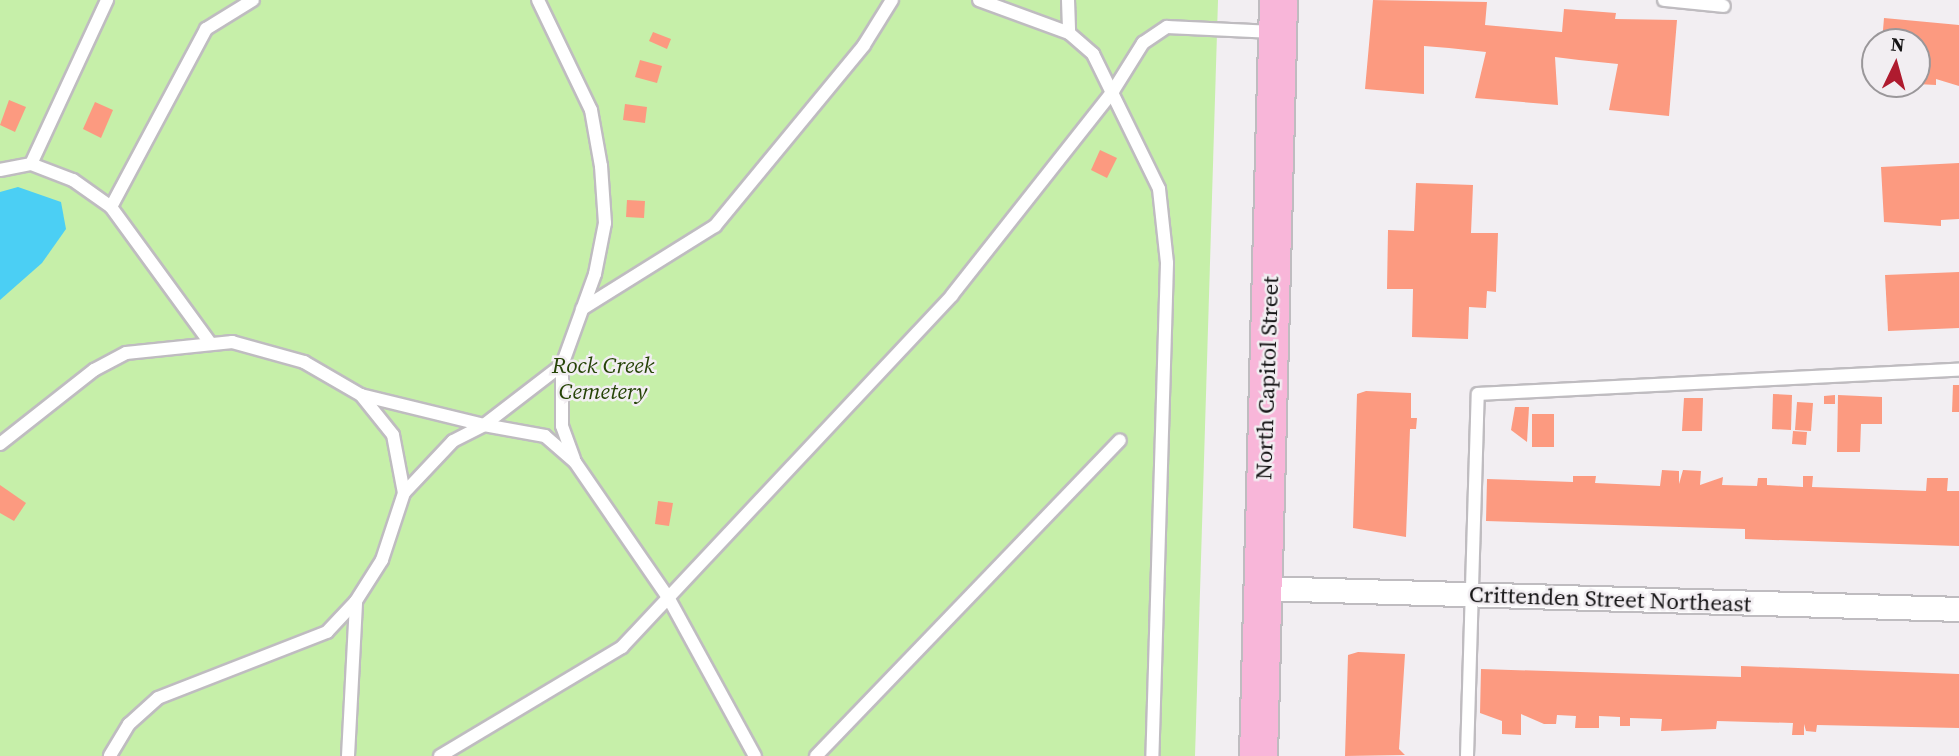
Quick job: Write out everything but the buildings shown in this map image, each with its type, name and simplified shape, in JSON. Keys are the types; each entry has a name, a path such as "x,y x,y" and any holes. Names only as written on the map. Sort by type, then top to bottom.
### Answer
{"main road":[{"name":"North Capitol Street","path":"1258,756 1278,16"}],"street":[{"name":"Crittenden Street Northeast","path":"1261,588 1959,609"}],"lane":[{"path":"31,164 107,0"},
{"path":"111,207 206,29 253,0"},
{"path":"538,0 591,110 601,166 605,223 582,309 562,365 562,426 575,463"},
{"path":"582,309 715,226 864,45 892,0"},
{"path":"979,0 1007,4 1069,33 1093,54 1159,188 1166,225 1152,756"},
{"path":"1068,0 1069,33"},
{"path":"1664,0 1724,6"},
{"path":"440,756 622,647 669,598 719,537 952,295 1113,91 1143,43 1167,27 1278,16"},
{"path":"0,170 31,164 73,180 111,207 211,343"},
{"path":"0,444 94,370 126,353 232,342 304,362 361,395 484,425 545,436 575,463 669,598 755,756"},
{"path":"110,756 129,724 158,698 327,632 356,601 382,560 404,493 453,441 484,425 562,365"},
{"path":"1467,756 1478,394 1959,370"},
{"path":"361,395 393,435 404,493"},
{"path":"816,756 1120,440"},
{"path":"348,756 356,601"}],"green space":[{"name":"Rock Creek Cemetery","path":"0,0 1218,0 1195,756 0,756"}],"water":[{"path":"18,187 61,202 66,229 42,263 0,300 0,192"}]}
